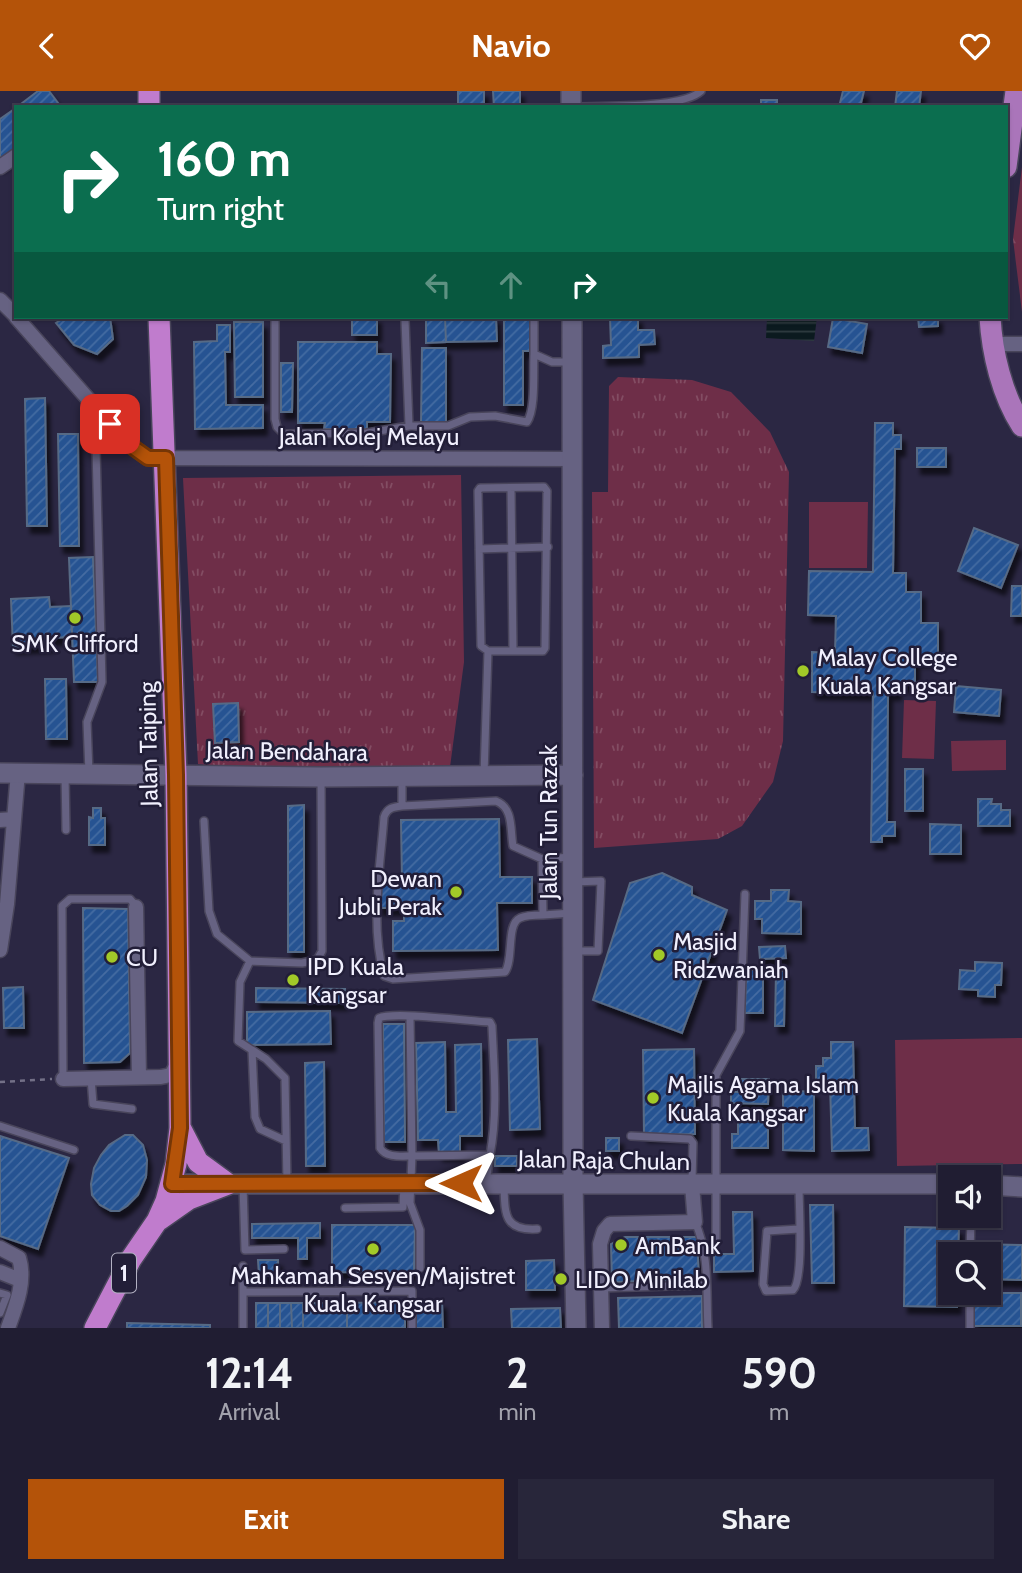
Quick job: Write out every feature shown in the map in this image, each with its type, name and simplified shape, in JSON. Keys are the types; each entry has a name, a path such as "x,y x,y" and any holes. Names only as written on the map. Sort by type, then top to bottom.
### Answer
{"highway":[{"name":"Jalan Taiping","path":"159,319 176,775 180,1128"},
{"path":"180,1128 198,1162 236,1184"},
{"name":"1","path":"95,1328 131,1259 157,1221 172,1184 180,1128"},
{"path":"157,1221 188,1199 236,1184"}],"main road":[{"path":"1008,150 1016,91"},
{"path":"990,319 992,344 1003,383 1022,426"}],"street":[{"name":"Jalan Kolej Melayu","path":"0,300 14,312"},
{"name":"Jalan Kolej Melayu","path":"22,319 110,424 148,458 572,459"},
{"name":"Jalan Tun Razak","path":"572,319 573,1183 576,1328"},
{"path":"992,344 1022,344"},
{"path":"0,950 6,918 9,773"},
{"name":"Jalan Bendahara","path":"9,773 321,777 573,775"},
{"path":"136,907 139,1077"},
{"path":"63,1079 161,1077 170,1075 178,1063"},
{"path":"161,1077 171,1083 178,1095"},
{"name":"Jalan Raja Chulan","path":"172,1184 938,1184"},
{"path":"602,1328 600,1244 604,1231 610,1224 695,1222 692,1185"},
{"path":"1001,1186 1022,1188"},
{"path":"0,1248 19,1258 22,1273 16,1306 8,1328"},
{"path":"0,1272 20,1280"}],"lane":[{"path":"661,105 698,94"},
{"path":"275,319 275,419 277,427 284,434 367,433 410,426 448,426 470,417 495,416 527,422 530,419 532,402 534,319"},
{"path":"405,320 410,426"},
{"path":"534,353 552,362 572,362"},
{"path":"89,773 87,722 102,682 96,448 100,436 110,424"},
{"path":"511,488 513,651"},
{"path":"546,488 548,547 543,651 488,650 481,646 478,489 546,488"},
{"path":"479,549 548,547"},
{"path":"484,776 488,650"},
{"path":"65,773 66,830"},
{"path":"204,821 209,911 217,935 250,961 302,963 317,960 322,951 321,777"},
{"path":"402,777 402,806"},
{"path":"573,857 542,859 513,846 510,817 501,803 496,801 390,808 384,817 376,918 384,976 393,979 505,972 509,965 516,920 522,916 573,913"},
{"path":"542,859 543,915"},
{"path":"573,882 601,881 598,951 573,951"},
{"path":"716,1241 716,1075 740,1031 745,894"},
{"path":"63,1079 62,906 70,899 130,899 136,907"},
{"path":"250,961 240,982 238,1041 266,1059 285,1078 286,1184"},
{"path":"490,1155 412,1156 387,1154 380,1148 378,1023 382,1016 489,1022 492,1026 495,1103 494,1136 490,1155 495,1183 505,1215 511,1224 522,1230 537,1229"},
{"path":"345,1208 403,1207 412,1156 410,1017"},
{"path":"252,1050 255,1117 260,1129 286,1141"},
{"path":"92,1079 93,1104 132,1109"},
{"path":"0,1126 74,1150"},
{"path":"631,1136 690,1139 693,1143 692,1185"},
{"path":"408,1183 410,1203 420,1230 420,1268"},
{"path":"236,1184 245,1250 284,1249"},
{"path":"799,1185 800,1270 799,1285 793,1290 766,1291 763,1283 767,1231 799,1229"},
{"path":"695,1222 704,1251 708,1328"},
{"path":"243,1266 243,1328"},
{"path":"601,1288 705,1285"},
{"path":"243,1292 412,1291 412,1328"},
{"path":"0,1293 7,1295 0,1313"},
{"path":"970,1305 970,1328"}],"path":[{"path":"0,1082 63,1079"}],"green space":[{"path":"1022,167 1022,312 1013,239"},
{"path":"618,377 692,380 731,392 770,432 789,472 783,741 773,782 742,826 718,839 594,848 592,492 608,492 609,386"},
{"path":"461,475 464,662 450,767 255,770 198,764 183,478"},
{"path":"809,502 868,502 867,568 809,568"},
{"path":"904,700 936,701 934,759 902,758"},
{"path":"1006,740 1006,770 952,771 951,741"},
{"path":"1022,1038 1022,1164 897,1166 895,1040"}],"shaded area":[{"path":"767,319 817,319 814,341 766,338"}],"building":[{"path":"38,91 49,91 60,105 20,105"},
{"path":"458,91 484,91 484,105 458,105"},
{"path":"493,91 520,91 520,105 494,105"},
{"path":"843,91 864,91 860,105 840,105"},
{"path":"897,91 921,91 919,105 895,105"},
{"path":"761,100 777,100 777,105 761,105"},
{"path":"14,109 14,154 0,165 0,119"},
{"path":"62,319 110,319 113,339 97,354 74,345 56,323"},
{"path":"352,319 377,319 377,335 352,335"},
{"path":"426,319 445,319 446,342 426,343"},
{"path":"445,319 496,319 497,341 446,342"},
{"path":"504,319 530,319 530,351 523,351 523,405 504,405"},
{"path":"610,319 638,319 638,330 654,330 655,344 639,345 639,357 603,358 603,346 611,345"},
{"path":"833,319 867,324 862,353 828,347"},
{"path":"918,319 938,319 938,326 919,327"},
{"path":"234,322 263,322 263,397 235,397"},
{"path":"217,325 230,325 230,352 225,352 226,405 263,405 263,428 195,429 194,342 217,341"},
{"path":"298,342 377,342 377,354 391,354 390,422 367,422 367,429 324,429 325,423 298,423"},
{"path":"422,348 446,348 446,424 421,424"},
{"path":"281,363 293,363 292,412 281,412"},
{"path":"45,398 47,526 27,526 25,399"},
{"path":"875,423 893,423 893,435 901,435 901,449 895,449 893,573 906,573 906,592 921,592 921,623 938,623 938,660 915,660 915,685 897,685 897,693 888,693 887,822 895,822 895,836 882,836 882,842 871,842 873,693 812,692 812,652 835,653 836,616 808,615 809,571 873,572"},
{"path":"58,434 78,434 79,546 60,546"},
{"path":"917,448 946,448 946,467 917,467"},
{"path":"974,528 1018,545 1001,588 958,571"},
{"path":"93,557 98,682 74,682 69,558"},
{"path":"1012,586 1022,586 1022,616 1011,616"},
{"path":"49,597 50,607 71,606 72,637 50,638 51,645 13,647 11,599"},
{"path":"45,679 66,679 67,739 46,739"},
{"path":"956,686 1001,690 999,716 954,712"},
{"path":"238,703 239,742 215,743 213,704"},
{"path":"905,769 923,769 923,811 905,811"},
{"path":"978,799 992,799 991,804 1001,804 1001,810 1010,810 1010,826 978,826"},
{"path":"304,805 304,952 288,952 288,806"},
{"path":"93,808 101,808 101,818 105,818 105,845 89,845 89,817 93,818"},
{"name":"Dewan Jubli Perak","path":"499,819 500,877 532,877 532,903 497,903 498,950 393,951 393,921 404,921 404,908 379,908 379,882 402,882 401,820"},
{"path":"930,824 961,825 961,854 930,854"},
{"name":"Masjid Ridzwaniah","path":"662,873 692,887 692,895 727,910 682,1033 593,1000 630,883"},
{"path":"771,890 789,890 788,901 801,902 801,934 762,933 762,919 755,919 755,901 771,901"},
{"path":"83,908 128,909 130,1053 120,1062 84,1063"},
{"path":"785,946 786,958 760,959 759,947"},
{"path":"975,962 1002,963 1001,985 995,985 995,997 978,996 978,990 959,989 960,970 975,971"},
{"path":"746,970 763,970 763,1013 745,1013"},
{"path":"776,971 785,971 784,1026 775,1026"},
{"path":"23,987 24,1028 4,1028 3,988"},
{"path":"256,988 345,989 344,1003 256,1002"},
{"path":"330,1011 331,1044 247,1045 247,1012"},
{"path":"383,1024 404,1024 405,1142 384,1142"},
{"path":"537,1039 540,1129 510,1130 508,1040"},
{"path":"445,1042 446,1112 456,1112 455,1045 481,1044 482,1136 460,1136 460,1154 439,1154 438,1140 418,1140 416,1043"},
{"path":"831,1042 853,1042 855,1128 868,1128 869,1150 832,1151 830,1083 816,1083 816,1066 823,1066 823,1058 831,1058"},
{"path":"694,1049 695,1134 644,1135 643,1050"},
{"path":"324,1062 325,1166 306,1166 305,1063"},
{"path":"738,1079 769,1079 768,1104 731,1103 731,1092 738,1092"},
{"path":"814,1091 814,1151 783,1150 783,1092"},
{"path":"738,1121 768,1121 768,1148 732,1148 732,1134 738,1134"},
{"path":"125,1135 133,1135 143,1145 147,1160 146,1177 138,1195 127,1206 119,1211 111,1211 100,1205 92,1195 91,1184 94,1168 101,1155 109,1145"},
{"path":"0,1136 69,1158 38,1249 0,1236"},
{"path":"606,1138 619,1138 619,1151 606,1151"},
{"path":"495,1156 517,1156 517,1166 495,1166"},
{"path":"810,1205 833,1205 834,1283 812,1283"},
{"path":"733,1212 752,1212 753,1271 714,1272 714,1254 734,1254"},
{"path":"320,1223 320,1238 307,1238 307,1259 298,1259 298,1238 252,1238 252,1224"},
{"name":"Mahkamah Sesyen/Majistret Kuala Kangsar","path":"332,1225 415,1225 414,1273 332,1272"},
{"path":"905,1227 959,1228 958,1242 938,1242 938,1305 957,1307 904,1306"},
{"path":"625,1237 697,1237 699,1279 612,1282 611,1244"},
{"path":"1001,1245 1022,1245 1022,1280 1001,1279"},
{"path":"258,1260 278,1260 278,1275 259,1276"},
{"path":"554,1260 555,1290 526,1290 526,1261"},
{"path":"1001,1293 1021,1293 1021,1326 974,1326 974,1305 1001,1305"},
{"path":"702,1296 702,1328 619,1328 618,1298"},
{"path":"405,1302 405,1328 347,1328 347,1303"},
{"path":"416,1302 442,1302 443,1328 416,1328"},
{"path":"256,1303 268,1303 268,1328 256,1328"},
{"path":"268,1303 280,1303 280,1328 268,1328"},
{"path":"280,1303 291,1303 292,1328 280,1328"},
{"path":"291,1303 303,1303 303,1328 292,1328"},
{"path":"303,1303 347,1303 347,1328 303,1328"},
{"path":"560,1308 561,1328 512,1328 511,1309"},
{"path":"127,1323 210,1325 210,1328 127,1328"}],"place":[{"name":"SMK Clifford","path":"75,618"},
{"name":"Malay College Kuala Kangsar","path":"803,671"},
{"name":"Dewan Jubli Perak","path":"456,892"},
{"name":"Masjid Ridzwaniah","path":"659,955"},
{"name":"CU","path":"112,957"},
{"name":"IPD Kuala Kangsar","path":"293,980"},
{"name":"Majlis Agama Islam Kuala Kangsar","path":"653,1098"},
{"name":"AmBank","path":"621,1245"},
{"name":"Mahkamah Sesyen/Majistret Kuala Kangsar","path":"373,1249"},
{"name":"LIDO Minilab","path":"561,1279"}],"route":[{"path":"110,424 148,458 166,458 176,775 180,1128 172,1184 461,1183"}]}
